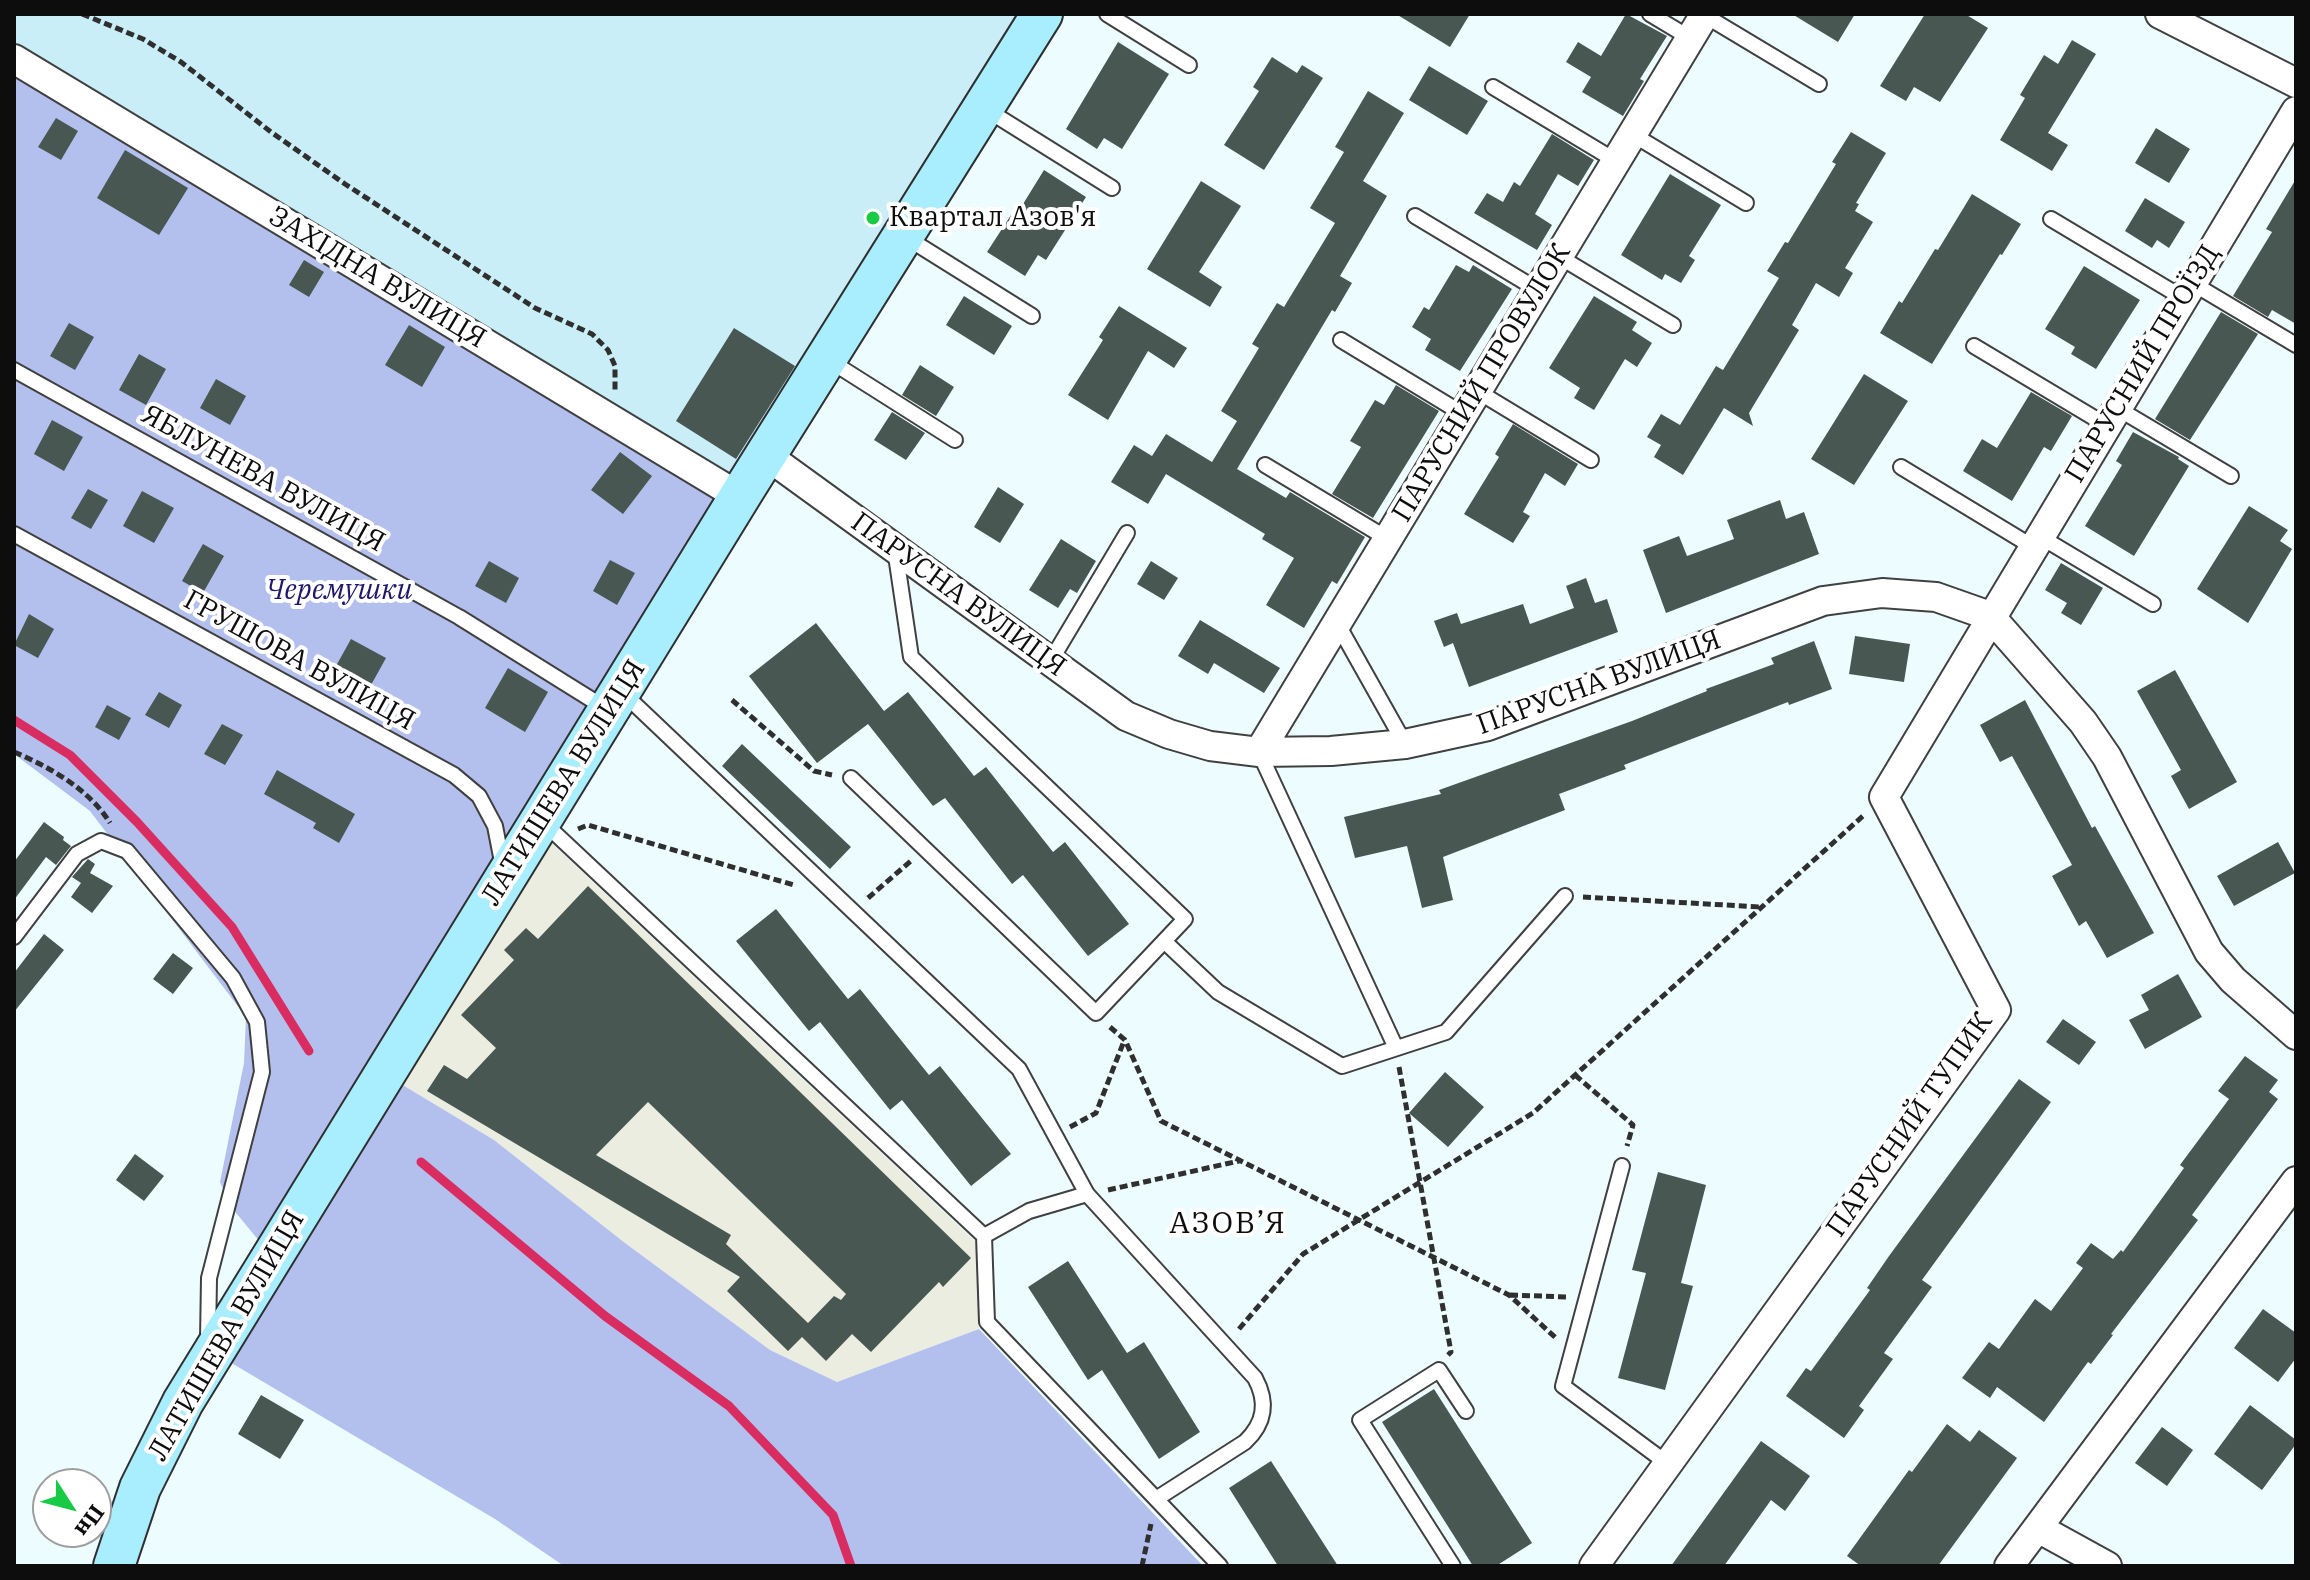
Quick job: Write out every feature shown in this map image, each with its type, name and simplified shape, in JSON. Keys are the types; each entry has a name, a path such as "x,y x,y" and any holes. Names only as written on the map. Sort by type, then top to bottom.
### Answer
{"street":[{"name":"ЛАТИШЕВА ВУЛИЦЯ","path":"114,1566 140,1488 183,1402 505,879 550,828 615,701 1042,14"},
{"path":"2160,14 2296,83"},
{"name":"ПАРУСНИЙ ПРОВУЛОК","path":"1259,752 1700,22"},
{"name":"ЗАХІДНА ВУЛИЦЯ","path":"14,59 740,497"},
{"name":"ПАРУСНИЙ ПРОЇЗД","path":"1990,616 2296,111"},
{"name":"ПАРУСНА ВУЛИЦЯ","path":"766,455 1126,716 1169,734 1210,746 1259,752 1331,751 1405,744 1488,726 1823,601 1882,593 1936,597 1990,616 2083,722 2107,757 2209,952 2233,980 2296,1035"},
{"path":"1884,797 1990,616"},
{"name":"ПАРУСНИЙ ТУПИК","path":"1594,1566 1996,1010 1884,797"},
{"path":"2009,1566 2296,1181"},
{"path":"2038,1528 2107,1566"}],"lane":[{"path":"1107,14 1189,65"},
{"path":"1650,14 1700,22 1819,84"},
{"path":"1493,87 1616,161"},
{"path":"983,108 1112,188"},
{"path":"1632,134 1746,203"},
{"path":"1415,216 1538,290"},
{"path":"2051,219 2296,345"},
{"path":"904,236 1032,316"},
{"path":"1558,256 1673,325"},
{"path":"1341,340 1591,460"},
{"path":"1974,346 2231,476"},
{"path":"827,359 955,440"},
{"name":"ЯБЛУНЕВА ВУЛИЦЯ","path":"14,370 615,701 838,897 1019,1069 1087,1194 1255,1378 1262,1391 1262,1419 1255,1432 1245,1442 1156,1499"},
{"path":"1265,465 1388,539"},
{"path":"1901,467 2153,604"},
{"path":"1050,662 1127,533"},
{"name":"ГРУШОВА ВУЛИЦЯ","path":"14,534 454,775 479,796 495,826 505,879"},
{"path":"851,778 1096,1013 1185,919 911,657 895,549"},
{"path":"1337,622 1405,744"},
{"path":"1259,752 1396,1048"},
{"path":"550,828 984,1236 987,1322 1220,1566"},
{"path":"14,937 77,854 101,841 127,851 233,978 257,1022 262,1072 209,1278 207,1364"},
{"path":"1164,941 1218,992 1342,1066 1446,1032 1565,896"},
{"path":"1622,1166 1563,1386 1668,1464"},
{"path":"984,1236 1029,1211 1087,1194"},
{"path":"1453,1566 1360,1420 1439,1370 1466,1411"}],"path":[{"path":"82,14 143,39 181,62 271,132 345,184 535,308 592,334 608,350 615,366 615,402 629,430"},
{"path":"732,700 814,771"},
{"path":"14,752 78,788 99,805 127,851"},
{"path":"1225,1345 1303,1254 1533,1113 1884,797"},
{"path":"550,828 588,825 838,897"},
{"path":"870,897 900,870"},
{"path":"1565,896 1762,907"},
{"path":"1083,1120 1096,1113 1125,1040 1161,1121 1509,1295 1572,1353"},
{"path":"1396,1048 1451,1352"},
{"path":"1575,1075 1633,1125"},
{"path":"1087,1194 1240,1161"},
{"path":"1509,1295 1587,1297"},
{"path":"1142,1566 1156,1499"}],"shaded area":[{"path":"14,14 1042,14 745,488 14,48"},
{"path":"546,838 976,1242 979,1329 837,1382 770,1350 625,1243 494,1140 396,1081"}],"green space":[{"name":"Черемушки","path":"14,73 721,496 260,1242 232,1208 220,1182 244,1063 246,1017 90,811 14,754"},
{"path":"396,1081 494,1140 625,1243 770,1350 837,1382 979,1329 1203,1566 564,1566 495,1519 228,1361"}],"building":[{"path":"1396,14 1470,14 1450,47"},
{"path":"1626,14 1667,36 1640,79 1644,81 1623,116 1582,92 1591,77 1566,62 1578,42 1601,56"},
{"path":"1792,14 1855,14 1838,42"},
{"path":"1925,14 1965,14 1988,28 1940,102 1914,87 1906,101 1880,86"},
{"path":"2072,40 2096,54 2048,133 2068,145 2052,171 2000,140 2025,98 2020,95 2044,55 2058,64"},
{"path":"1118,42 1169,74 1122,149 1104,138 1097,149 1066,129"},
{"path":"1272,57 1297,73 1302,65 1323,78 1264,170 1224,145 1259,91 1253,87"},
{"path":"1429,66 1488,101 1467,135 1409,100"},
{"path":"1368,91 1404,113 1363,181 1387,196 1340,276 1352,283 1335,312 1332,310 1237,469 1286,498 1290,492 1365,537 1337,584 1332,581 1304,628 1266,605 1294,558 1262,539 1265,534 1166,474 1148,504 1111,482 1134,445 1152,456 1166,434 1212,462 1237,421 1221,411 1259,348 1252,344 1277,303 1284,307 1335,223 1310,208 1344,152 1335,147"},
{"path":"56,118 78,131 61,160 38,147"},
{"path":"2156,128 2190,149 2169,183 2135,163"},
{"path":"1851,132 1886,153 1856,203 1859,204 1855,211 1873,222 1845,268 1853,273 1839,297 1816,283 1792,325 1799,330 1749,413 1753,426 1724,408 1683,475 1654,457 1661,445 1647,437 1661,414 1680,425 1716,366 1723,370 1779,278 1767,271 1785,242 1788,243 1836,164 1832,162"},
{"path":"1552,134 1594,160 1578,186 1558,174 1535,214 1552,225 1537,250 1474,213 1487,193 1503,202 1514,182 1520,186"},
{"path":"125,150 188,188 159,235 97,198"},
{"path":"1044,170 1086,197 1046,260 1038,255 1025,276 987,252 1011,215 1015,217"},
{"path":"1670,174 1721,205 1689,256 1695,260 1681,283 1665,274 1662,280 1621,255"},
{"path":"2296,179 2296,324 2272,310 2268,317 2233,296 2272,232 2266,229"},
{"path":"1201,181 1241,206 1199,272 1222,287 1210,307 1147,269"},
{"path":"1972,194 2021,224 1932,364 1880,333 1935,249 1938,250"},
{"path":"2145,198 2185,222 2169,248 2157,240 2152,248 2125,231"},
{"path":"304,260 324,272 309,297 289,285"},
{"path":"1456,265 1469,272 1473,265 1512,289 1460,371 1425,350 1431,339 1412,327 1424,307 1429,310"},
{"path":"2084,266 2140,300 2096,369 2071,354 2075,347 2045,329"},
{"path":"964,296 1012,326 994,355 946,325"},
{"path":"1594,296 1637,322 1632,330 1652,343 1637,367 1625,359 1594,410 1574,398 1580,388 1549,368"},
{"path":"1119,306 1187,348 1174,368 1148,351 1108,420 1068,395 1103,340 1099,337"},
{"path":"2221,312 2258,334 2190,440 2155,419"},
{"path":"69,323 94,337 75,370 50,356"},
{"path":"409,325 445,347 422,387 385,365"},
{"path":"734,328 795,366 736,459 676,421"},
{"path":"139,354 166,369 146,405 119,390"},
{"path":"920,365 954,387 936,416 902,395"},
{"path":"1864,374 1908,401 1854,485 1811,459"},
{"path":"216,379 246,396 230,425 200,408"},
{"path":"1396,385 1439,411 1373,518 1332,494 1361,447 1350,441 1375,400 1384,405"},
{"path":"2031,392 2072,416 2051,451 2044,447 2012,501 1963,471 1982,439 1997,448"},
{"path":"892,412 925,433 906,460 874,440"},
{"path":"52,420 83,437 64,471 34,454"},
{"path":"1513,424 1578,464 1565,486 1545,473 1523,512 1530,516 1513,543 1464,514 1499,457 1495,454"},
{"path":"2133,432 2179,457 2189,466 2134,556 2085,526 2122,465 2116,461"},
{"path":"620,452 652,476 623,514 591,490"},
{"path":"998,487 1024,504 1000,543 974,527"},
{"path":"88,489 108,500 91,529 71,518"},
{"path":"142,491 174,508 154,543 123,526"},
{"path":"1780,500 1786,519 1804,512 1819,554 1666,613 1643,550 1679,536 1687,556 1734,539 1727,520"},
{"path":"2249,506 2288,530 2280,541 2292,549 2248,623 2197,589"},
{"path":"1061,539 1096,561 1077,593 1070,589 1058,608 1029,590"},
{"path":"203,544 224,556 203,593 182,581"},
{"path":"610,560 635,573 617,605 593,591"},
{"path":"489,561 519,578 506,603 475,586"},
{"path":"1151,561 1178,578 1164,600 1137,584"},
{"path":"2061,563 2103,588 2081,625 2061,613 2067,603 2045,590"},
{"path":"1586,578 1595,603 1607,599 1618,632 1469,687 1453,643 1444,647 1434,621 1457,613 1461,624 1523,604 1530,624 1574,608 1566,586"},
{"path":"29,614 54,629 38,658 14,645"},
{"path":"1200,620 1280,668 1264,693 1214,663 1208,674 1178,656"},
{"path":"816,623 884,711 908,692 974,776 986,767 1053,852 1065,842 1129,924 1088,956 1023,875 1012,884 945,798 933,806 868,724 817,763 749,676"},
{"path":"1855,636 1910,644 1904,682 1849,674"},
{"path":"351,639 386,658 371,685 336,666"},
{"path":"1814,641 1832,689 1789,705 1788,702 1624,765 1626,769 1559,794 1565,810 1443,857 1453,900 1422,908 1407,846 1355,858 1344,817 1441,794 1439,790 1632,721 1774,664 1771,658"},
{"path":"508,668 548,692 525,732 485,708"},
{"path":"2175,670 2237,782 2189,809 2171,776 2181,770 2137,691"},
{"path":"159,692 182,705 169,728 145,715"},
{"path":"2025,700 2092,828 2095,826 2154,933 2107,958 2086,921 2079,926 2052,876 2072,865 2012,756 2000,762 1980,725"},
{"path":"107,705 131,718 119,740 95,727"},
{"path":"222,724 243,735 225,765 204,754"},
{"path":"742,744 851,847 830,869 722,766"},
{"path":"277,770 355,814 339,843 313,828 316,823 264,794"},
{"path":"44,822 71,846 56,865 46,857 14,900 14,862"},
{"path":"2278,842 2295,873 2234,906 2217,876"},
{"path":"88,859 95,864 90,873 113,886 92,913 71,897 81,883 72,877"},
{"path":"588,886 971,1258 943,1287 939,1282 871,1352 852,1334 826,1361 802,1337 788,1351 727,1291 740,1277 427,1091 444,1065 467,1079 496,1048 461,1015 514,960 504,950 526,928 538,939","holes":["648,1102 846,1294 841,1300 834,1296 808,1323 726,1244 731,1235 596,1155"]},
{"path":"776,909 848,999 860,989 929,1075 940,1066 1011,1154 971,1186 902,1100 890,1110 820,1022 809,1031 736,941"},
{"path":"44,934 64,950 14,1012 14,973"},
{"path":"173,953 193,968 173,994 153,979"},
{"path":"2178,974 2202,1017 2145,1049 2129,1020 2149,1010 2141,995"},
{"path":"2063,1019 2096,1042 2079,1065 2046,1042"},
{"path":"2245,1056 2278,1080 2269,1092 2278,1099 2192,1215 2198,1220 2044,1422 1997,1387 1990,1398 1962,1378 1989,1342 1999,1349 2035,1299 2051,1311 2083,1268 2076,1263 2091,1243 2113,1259 2121,1250 2123,1252 2184,1168 2180,1165 2229,1099 2218,1091"},
{"path":"1445,1072 1484,1107 1448,1147 1409,1113"},
{"path":"2019,1079 2051,1102 1922,1280 1932,1287 1884,1353 1893,1359 1859,1406 1864,1410 1844,1438 1786,1396 1806,1368 1811,1371 1870,1290 1867,1288 1889,1256"},
{"path":"135,1154 164,1176 144,1201 116,1180"},
{"path":"1658,1172 1706,1185 1681,1283 1693,1286 1665,1390 1618,1378 1646,1273 1632,1270"},
{"path":"1068,1261 1127,1353 1144,1342 1200,1432 1159,1459 1102,1370 1088,1380 1028,1287"},
{"path":"2263,1309 2296,1333 2296,1358 2278,1382 2234,1348"},
{"path":"1434,1389 1532,1543 1496,1566 1473,1566 1382,1422"},
{"path":"261,1395 304,1420 280,1459 238,1434"},
{"path":"2250,1405 2296,1440 2262,1490 2214,1454"},
{"path":"1947,1424 1970,1442 1979,1430 2017,1458 1938,1566 1861,1566 1847,1556 1909,1470 1912,1472"},
{"path":"2162,1427 2193,1450 2167,1486 2135,1463"},
{"path":"1761,1441 1810,1476 1785,1511 1771,1500 1724,1566 1671,1566"},
{"path":"1271,1461 1338,1566 1278,1566 1229,1488"}],"waterway":[{"path":"14,720 70,755 137,822 232,927 309,1051"},
{"path":"421,1162 605,1316 729,1406 833,1515 851,1566"}],"place":[{"name":"Квартал Азов'я","path":"873,218"}],"district":[{"name":"АЗОВ’Я","path":"1228,1224"}]}
